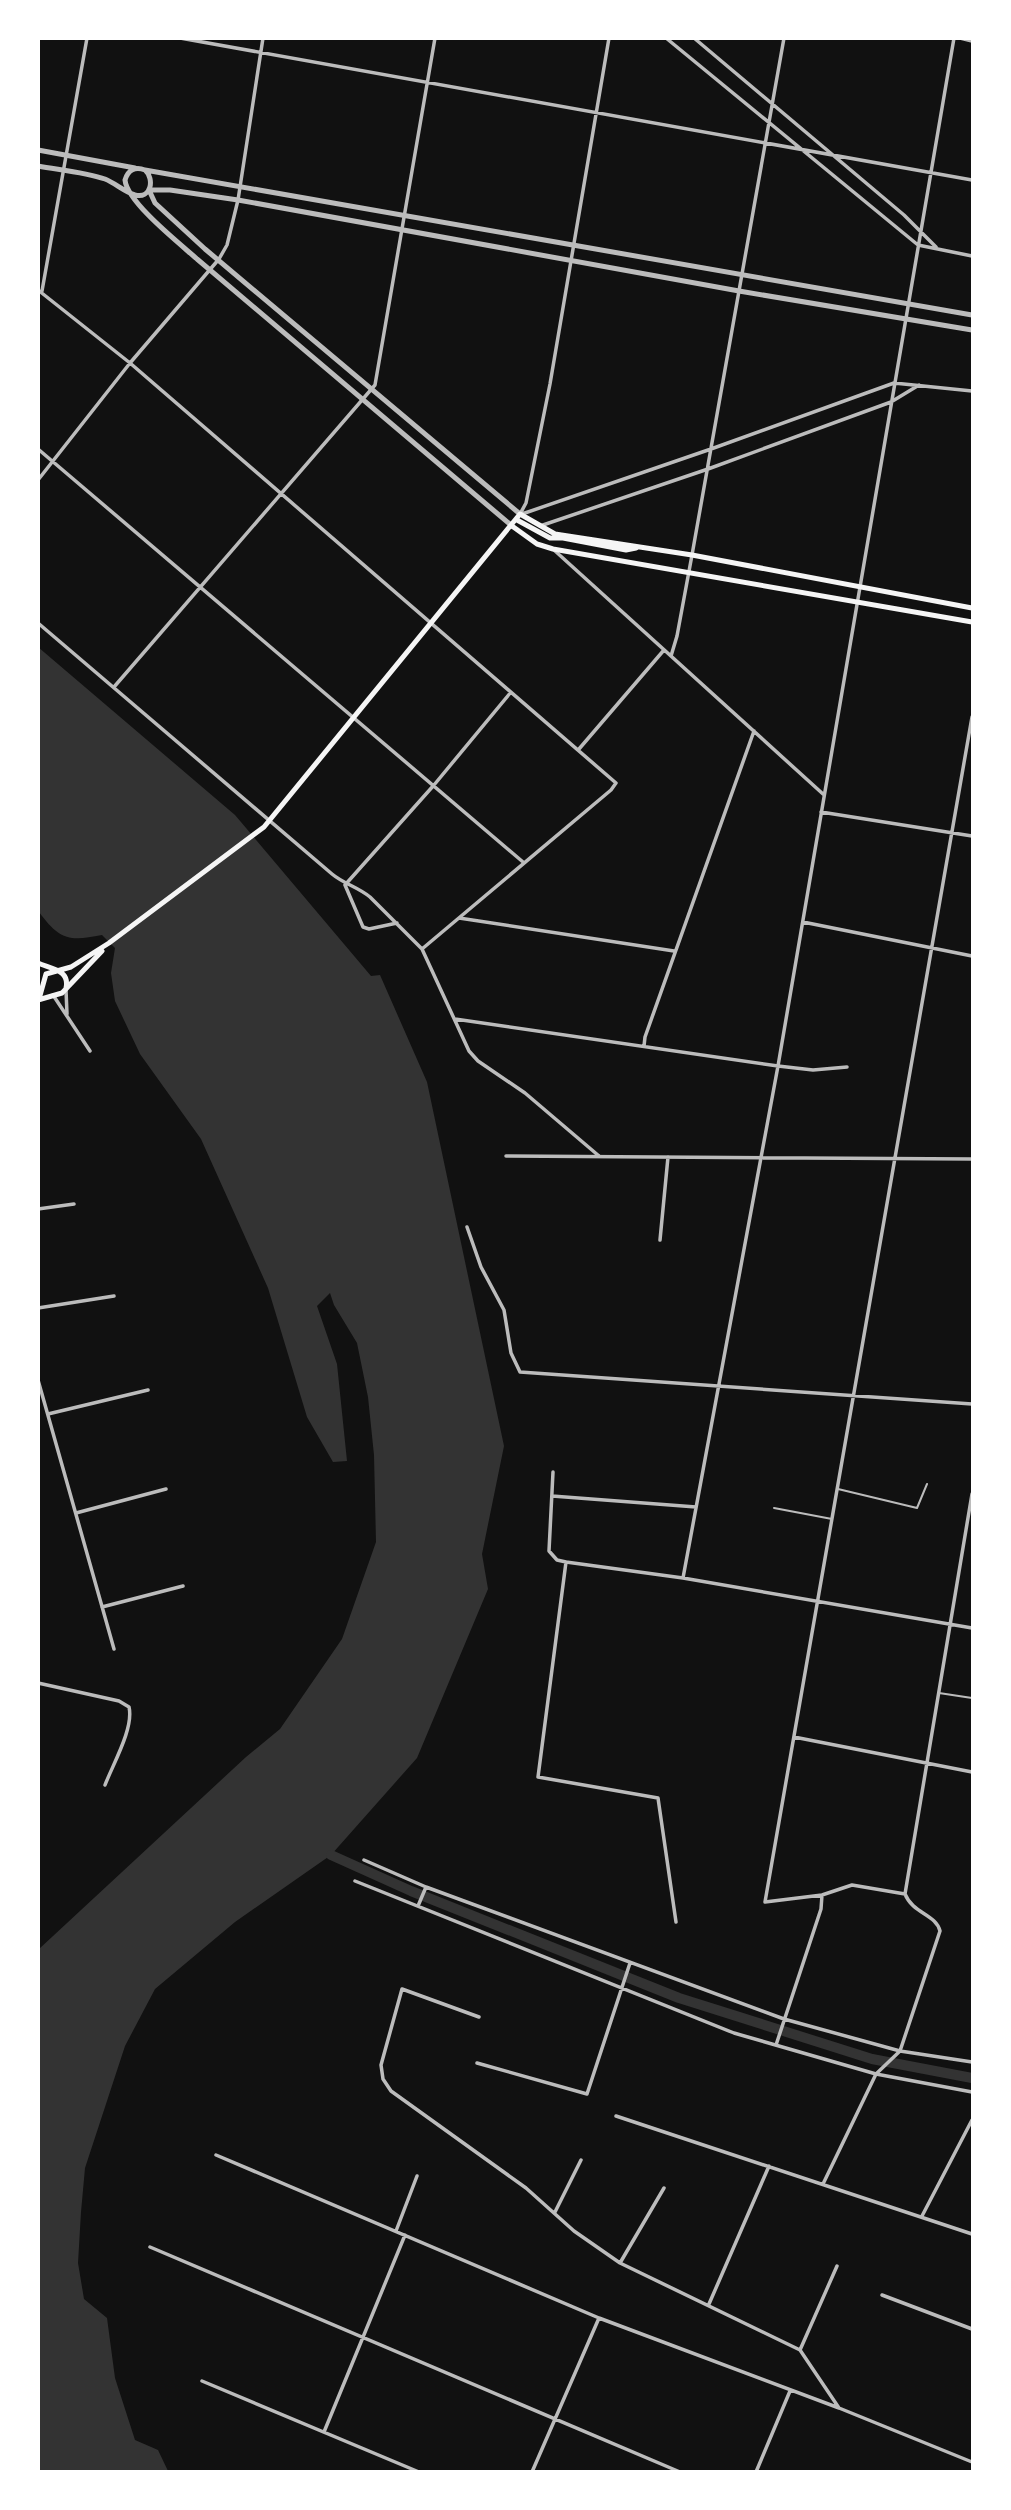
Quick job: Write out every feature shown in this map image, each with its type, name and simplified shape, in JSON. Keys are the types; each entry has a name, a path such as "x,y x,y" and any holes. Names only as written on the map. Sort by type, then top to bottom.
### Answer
{"main road":[{"path":"519,517 555,534 692,555 972,608"},
{"path":"109,943 59,995 39,999 41,980 46,974 71,967 109,943 270,819 519,517"},
{"path":"519,517 550,538 626,550 639,547"},
{"path":"512,526 537,544 553,549 972,622"},
{"path":"38,962 58,971 66,978 66,988"},
{"path":"41,980 45,990 53,995"}],"street":[{"path":"87,38 40,291 130,363 616,783 422,949"},
{"path":"180,38 972,180"},
{"path":"38,480 55,462 130,363 219,259 227,245 238,200 263,38"},
{"path":"114,687 375,385 435,38"},
{"path":"519,517 527,503 550,384 609,38"},
{"path":"666,38 918,244 972,256"},
{"path":"694,38 920,229 937,249"},
{"path":"671,656 690,571 783,38"},
{"path":"683,1578 762,1157 954,38"},
{"path":"960,38 972,41"},
{"path":"38,150 972,315"},
{"path":"38,166 95,177 139,195 149,190 170,190 238,200 739,291 972,330"},
{"path":"135,168 125,180 128,191 149,215 512,526"},
{"path":"145,170 152,179 149,190 159,206 519,517"},
{"path":"519,517 894,383 972,391"},
{"path":"539,526 708,469 891,402 921,384"},
{"path":"38,449 523,862"},
{"path":"553,549 824,794"},
{"path":"38,623 236,794 270,819 345,885 365,893 397,923 422,949 469,1051 478,1061 525,1093 599,1156"},
{"path":"579,749 664,650"},
{"path":"345,885 434,785 511,692"},
{"path":"905,1894 852,1885 822,1895 765,1902 972,717"},
{"path":"645,1046 645,1037 674,951 754,731"},
{"path":"821,811 972,836"},
{"path":"345,885 363,927 369,929 397,923"},
{"path":"458,918 674,951"},
{"path":"802,922 972,956"},
{"path":"66,988 67,1016"},
{"path":"53,995 90,1051"},
{"path":"455,1019 778,1066 813,1070 847,1067"},
{"path":"506,1156 972,1159"},
{"path":"660,1240 668,1157"},
{"path":"38,1209 74,1204"},
{"path":"467,1227 481,1267 504,1310 511,1353 520,1372 972,1404"},
{"path":"38,1308 114,1296"},
{"path":"38,1380 114,1648"},
{"path":"48,1414 148,1390"},
{"path":"553,1472 549,1550 557,1560 683,1578 972,1628"},
{"path":"76,1513 166,1489"},
{"path":"823,2183 876,2074 900,2051 938,1938 938,1924 908,1903 905,1894 972,1494"},
{"path":"552,1496 696,1507"},
{"path":"566,1562 538,1777 658,1798 676,1922"},
{"path":"102,1607 183,1586"},
{"path":"38,1683 119,1701 129,1707 131,1713 128,1727 105,1785"},
{"path":"794,1737 972,1772"},
{"path":"364,1860 426,1886 784,2019 900,2051 972,2062"},
{"path":"355,1881 734,2033 876,2074 972,2092"},
{"path":"418,1906 426,1886"},
{"path":"776,2045 821,1909 822,1895"},
{"path":"478,2063 587,2094 631,1963"},
{"path":"479,2017 402,1989 381,2065 385,2085 526,2188 574,2231 620,2263 800,2350 839,2408"},
{"path":"616,2116 972,2234"},
{"path":"922,2216 972,2120"},
{"path":"216,2155 599,2318 839,2408 972,2462"},
{"path":"555,2212 580,2160"},
{"path":"709,2304 769,2166"},
{"path":"396,2231 417,2176"},
{"path":"620,2263 664,2188"},
{"path":"324,2432 405,2235"},
{"path":"150,2248 680,2472"},
{"path":"800,2350 836,2266"},
{"path":"882,2295 972,2329"},
{"path":"532,2472 599,2318"},
{"path":"202,2381 419,2472"},
{"path":"756,2472 790,2391"}],"lane":[{"path":"838,1489 916,1508 927,1483"},
{"path":"775,1508 833,1519"},
{"path":"938,1693 972,1698"}],"shaded area":[{"path":"38,647 235,815 371,976 380,975 427,1082 504,1446 482,1554 488,1589 417,1758 331,1855 235,1922 155,1989 125,2046 85,2168 78,2263 84,2299 107,2318 115,2378 135,2440 158,2450 168,2471 39,2471 39,1949 246,1757 280,1729 342,1639 376,1542 374,1455 368,1397 357,1343 334,1305 330,1293 317,1306 337,1364 347,1461 333,1462 307,1417 268,1288 201,1139 140,1054 115,1001 111,973 115,948 102,935 81,938 65,936 52,928 39,912"}],"waterway":[{"path":"331,1855 411,1891 679,1998 872,2059 972,2078"}]}
